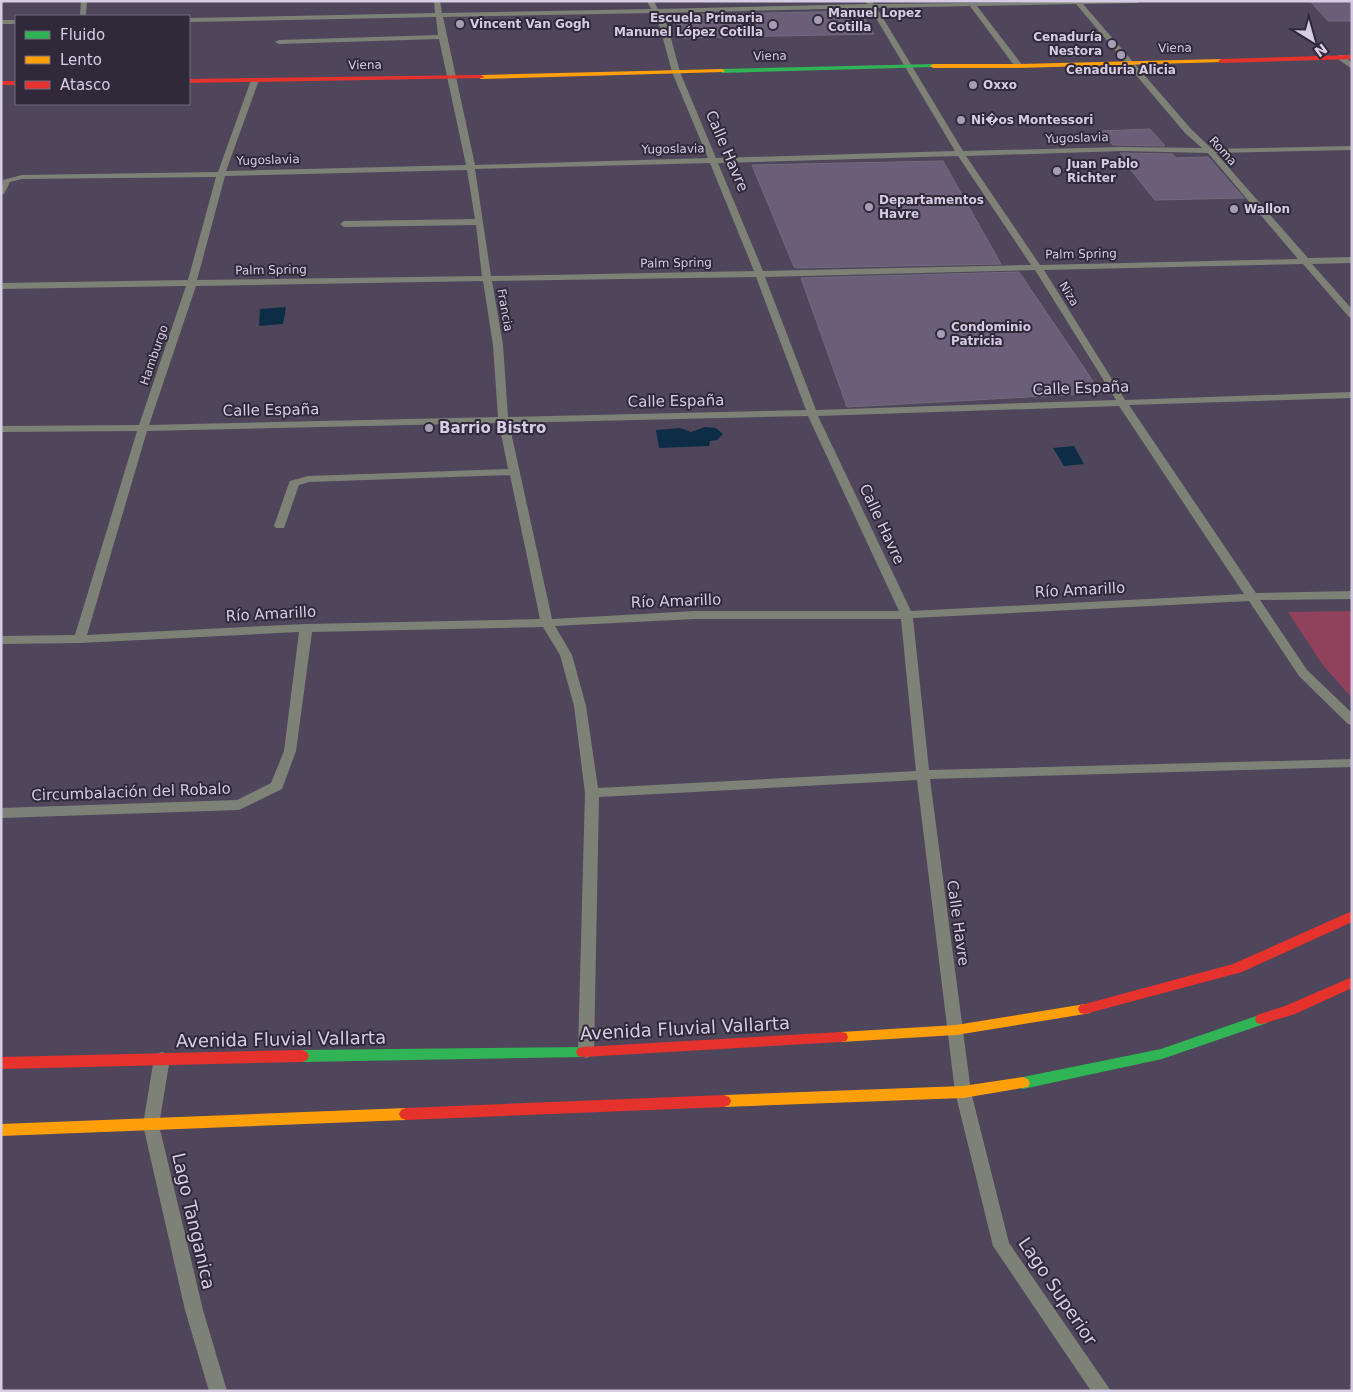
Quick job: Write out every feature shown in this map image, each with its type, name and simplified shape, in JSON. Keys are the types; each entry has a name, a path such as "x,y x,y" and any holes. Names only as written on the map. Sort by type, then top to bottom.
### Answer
{"street":[{"path":"83,15 84,1"},
{"name":"Francia","path":"437,1 442,38 471,167 480,222 498,345 504,419 546,623"},
{"path":"190,20 438,15 651,5 870,3 972,5 1137,1"},
{"name":"Niza","path":"870,3 961,154 1038,268 1122,402 1255,597 1303,673 1352,722"},
{"name":"Roma","path":"1079,3 1188,131 1210,151 1352,316"},
{"name":"Calle Havre","path":"651,5 664,27 676,72 760,274 812,413 907,615 922,775 963,1092"},
{"path":"972,5 1019,66"},
{"path":"1,22 15,22"},
{"path":"279,42 442,38"},
{"path":"1346,57 1352,67"},
{"name":"Viena","path":"190,81 451,78 1346,57"},
{"name":"Hamburgo","path":"80,639 143,428 192,284 221,174 254,80"},
{"path":"1,83 15,83"},
{"name":"Yugoslavia","path":"1,192 7,180 22,177 221,174 1122,149 1210,151 1352,148"},
{"path":"344,224 480,222"},
{"name":"Palm Spring","path":"1,286 760,274 1352,260"},
{"name":"Calle España","path":"1,428 143,428 812,413 1352,395"},
{"path":"280,526 294,483 308,479 514,472"},
{"name":"Río Amarillo","path":"1,640 80,639 306,628 546,623 695,616 907,615 1255,597 1352,595"},
{"path":"546,623 566,655 580,706 592,793 586,1052"},
{"name":"Circumbalación del Robalo","path":"1,813 239,805 277,786 290,751 306,628"},
{"path":"592,793 922,775 1352,762"},
{"name":"Avenida Fluvial Vallarta","path":"1,1063 162,1058 586,1052 956,1030 1094,1008 1228,970 1352,916"},
{"path":"1,1130 963,1092 1005,1087 1162,1054 1290,1010 1352,982"},
{"name":"Lago Tanganica","path":"162,1058 151,1125 194,1310 218,1391"},
{"name":"Lago Superior","path":"963,1092 1001,1246 1102,1391"}],"shaded area":[{"path":"1352,611 1352,698 1322,664 1288,612"}],"water":[{"path":"286,307 283,324 259,326 260,309"},
{"path":"705,427 716,428 723,434 717,440 710,441 709,446 659,448 656,430 680,428 691,432"},
{"path":"1074,446 1084,464 1064,466 1053,448"}],"building":[{"path":"1310,1 1352,1 1352,21 1328,21"},
{"name":"Escuela Primaria Manunel López Cotilla","path":"860,11 874,34 682,38 674,15"},
{"path":"1150,129 1165,146 1113,145 1101,131"},
{"path":"1120,153 1172,154 1176,158 1208,157 1244,198 1155,200 1122,159 1125,159"},
{"name":"Departamentos Havre","path":"943,161 1001,264 794,267 752,165"},
{"name":"Condominio Patricia","path":"1019,272 1101,393 847,407 801,278"}],"traffic: fast":[{"path":"722,71 933,66"},
{"path":"1023,1083 1162,1054 1262,1019"},
{"path":"302,1056 583,1052"}],"traffic: slow":[{"path":"933,66 1221,61"},
{"path":"481,77 722,71"},
{"path":"841,1037 956,1030 1085,1009"},
{"path":"724,1101 963,1092 1023,1083"},
{"path":"1,1130 406,1114"}],"traffic: jam":[{"path":"1221,61 1352,57"},
{"path":"190,81 481,77"},
{"path":"1,83 15,83"},
{"path":"1085,1009 1237,968 1352,916"},
{"path":"1262,1019 1290,1010 1352,982"},
{"path":"583,1052 841,1037"},
{"path":"1,1063 302,1056"},
{"path":"406,1114 724,1101"}],"place":[{"name":"Manuel Lopez Cotilla","path":"818,20"},
{"name":"Vincent Van Gogh","path":"460,24"},
{"name":"Escuela Primaria Manunel López Cotilla","path":"773,25"},
{"name":"Cenaduría Nestora","path":"1112,44"},
{"name":"Cenaduria Alicia","path":"1121,55"},
{"name":"Oxxo","path":"973,85"},
{"name":"Ni�os Montessori","path":"961,120"},
{"name":"Juan Pablo Richter","path":"1057,171"},
{"name":"Departamentos Havre","path":"869,207"},
{"name":"Wallon","path":"1234,209"},
{"name":"Condominio Patricia","path":"941,334"},
{"name":"Barrio Bistro","path":"429,428"}]}
